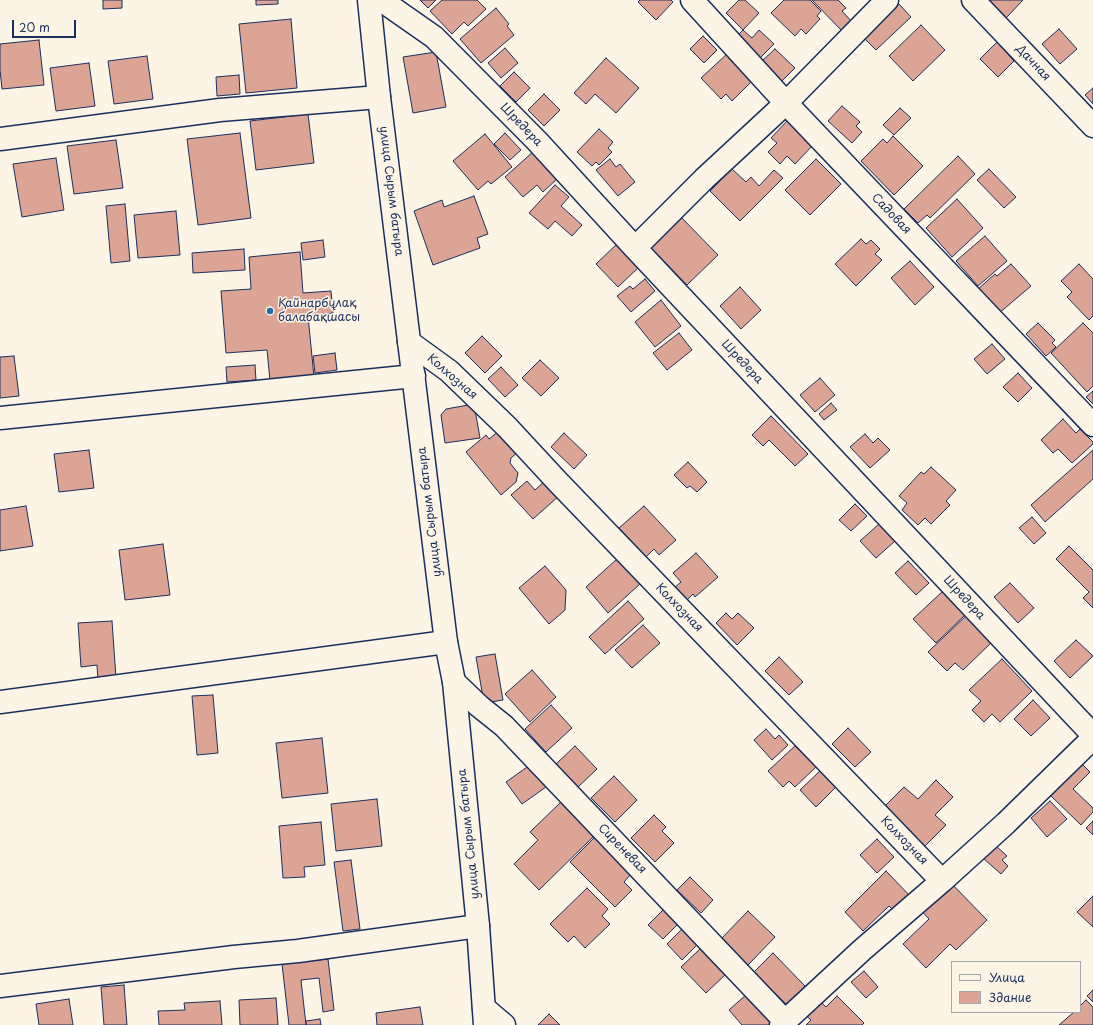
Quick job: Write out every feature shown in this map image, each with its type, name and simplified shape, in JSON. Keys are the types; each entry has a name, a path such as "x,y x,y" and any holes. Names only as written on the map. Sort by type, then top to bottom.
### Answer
{"street":[{"name":"улица Сырым батыра","path":"369,0 379,97 446,642 454,682 478,926 485,1017"},
{"name":"Шредера","path":"381,0 434,37 537,141 635,248 1093,736"},
{"name":"Садовая","path":"692,0 786,103 1093,425"},
{"path":"635,248 704,179 786,103 887,0"},
{"name":"Дачная","path":"973,0 1093,126"},
{"path":"0,139 220,110 379,97"},
{"name":"Колхозная","path":"410,342 449,371 507,427 562,487 942,881"},
{"path":"0,418 414,376"},
{"path":"0,702 446,642"},
{"name":"Сиреневая","path":"454,682 479,706 504,726 783,1023"},
{"path":"783,1023 862,950 1006,823 1093,736"},
{"path":"0,986 234,957 298,951 478,926"},
{"path":"485,1017 504,1025"}],"building":[{"path":"103,0 122,0 122,8 103,9"},
{"path":"256,0 278,0 278,4 256,5"},
{"path":"420,0 436,0 428,8"},
{"path":"442,0 477,0 486,9 468,26 464,22 452,34 430,11"},
{"path":"640,0 671,0 673,2 656,20 638,2"},
{"path":"739,0 745,0 759,13 743,30 726,13"},
{"path":"784,0 810,0 821,11 817,16 820,19 806,34 801,29 795,36 771,13"},
{"path":"812,0 838,0 846,8 842,11 853,23 843,32"},
{"path":"989,0 1023,0 1006,18"},
{"path":"898,3 911,17 876,50 863,37"},
{"path":"496,8 509,24 507,26 514,35 481,63 460,39"},
{"path":"291,19 297,88 246,93 239,24"},
{"path":"921,25 945,50 913,81 889,56"},
{"path":"1059,29 1077,49 1060,64 1042,44"},
{"path":"743,30 752,38 759,30 774,44 760,58 737,36"},
{"path":"703,36 717,50 704,63 690,49"},
{"path":"39,40 44,85 2,89 0,44"},
{"path":"997,42 1014,61 998,77 980,59"},
{"path":"505,48 518,63 501,78 488,63"},
{"path":"775,49 795,68 781,82 761,62"},
{"path":"436,52 446,107 413,113 403,57"},
{"path":"727,54 753,80 732,101 726,94 721,99 701,78"},
{"path":"147,56 153,99 114,104 108,61"},
{"path":"606,58 639,88 616,113 595,94 586,104 574,93"},
{"path":"89,63 95,106 56,111 50,68"},
{"path":"514,72 530,88 516,102 500,86"},
{"path":"239,75 240,94 217,96 216,77"},
{"path":"1093,88 1093,104 1085,95"},
{"path":"544,94 560,110 544,126 528,110"},
{"path":"842,106 860,122 856,126 862,132 852,143 828,121"},
{"path":"900,108 911,118 894,135 883,125"},
{"path":"308,114 314,163 256,170 250,121"},
{"path":"788,120 813,145 795,164 787,156 780,164 768,152 777,143 771,138"},
{"path":"599,129 613,142 608,148 612,152 599,165 596,162 592,166 577,152"},
{"path":"240,133 251,218 198,225 187,139"},
{"path":"505,133 521,150 510,160 494,144"},
{"path":"485,134 512,167 491,184 488,181 478,190 453,161"},
{"path":"893,136 923,166 894,195 861,161 883,139 887,143"},
{"path":"116,140 123,188 74,194 67,146"},
{"path":"534,151 558,178 543,192 537,185 523,197 505,177"},
{"path":"958,156 975,174 930,218 927,215 918,223 904,209"},
{"path":"56,158 64,210 22,217 13,164"},
{"path":"610,159 616,167 620,164 635,182 618,196 596,170"},
{"path":"816,159 841,184 810,215 785,190"},
{"path":"732,169 746,182 751,177 759,186 774,170 783,178 740,221 710,191"},
{"path":"989,169 1016,197 1004,208 977,180"},
{"path":"555,185 569,197 561,206 582,225 572,236 555,221 548,229 529,213"},
{"path":"474,196 488,234 477,238 480,248 433,265 414,211 442,200 444,207"},
{"path":"957,199 983,228 952,257 926,228"},
{"path":"125,204 130,261 111,263 106,206"},
{"path":"176,211 180,255 138,258 134,215"},
{"path":"679,215 718,255 687,285 648,245"},
{"path":"985,236 1007,261 978,286 956,261"},
{"path":"861,239 866,244 871,240 880,249 875,254 882,260 856,286 835,264"},
{"path":"323,240 325,257 303,260 301,243"},
{"path":"619,242 641,265 618,287 596,264"},
{"path":"244,249 245,270 193,273 192,253"},
{"path":"300,252 303,293 331,291 333,313 308,316 314,377 270,380 267,350 226,353 221,291 251,289 249,257"},
{"path":"910,261 934,287 915,305 891,278"},
{"path":"1011,264 1031,286 998,314 977,290 995,274 997,276"},
{"path":"1079,264 1093,279 1093,316 1089,320 1067,297 1072,292 1061,281"},
{"path":"645,279 655,291 631,312 617,296 630,286 633,289"},
{"path":"740,287 761,310 741,329 720,306"},
{"path":"661,300 681,326 655,347 635,322"},
{"path":"1038,323 1055,340 1052,343 1056,347 1046,356 1026,334"},
{"path":"1083,323 1093,333 1093,386 1087,392 1051,353"},
{"path":"679,333 692,350 667,370 653,353"},
{"path":"482,336 502,356 485,373 465,353"},
{"path":"992,344 1005,359 987,374 974,359"},
{"path":"335,353 337,370 315,373 313,356"},
{"path":"14,356 19,396 0,398 0,357"},
{"path":"540,360 559,378 541,396 522,378"},
{"path":"255,365 256,380 227,382 226,367"},
{"path":"501,367 518,385 505,397 488,379"},
{"path":"1018,373 1032,388 1018,402 1003,387"},
{"path":"820,378 835,395 815,412 800,395"},
{"path":"1093,391 1093,404 1086,397"},
{"path":"831,403 837,410 824,420 819,414"},
{"path":"474,404 480,438 445,443 441,415 446,409"},
{"path":"771,416 808,454 795,466 769,440 763,446 752,435"},
{"path":"1063,419 1076,433 1080,429 1093,442 1093,444 1072,463 1058,449 1053,453 1041,440"},
{"path":"499,431 517,453 511,458 510,463 518,473 516,482 501,495 466,452 486,435 489,439"},
{"path":"564,433 587,455 574,469 551,447"},
{"path":"865,434 873,443 878,438 890,450 870,468 850,447"},
{"path":"89,450 94,488 59,492 54,454"},
{"path":"1093,450 1093,479 1045,522 1031,505"},
{"path":"688,462 707,482 697,492 690,486 687,488 674,475"},
{"path":"931,467 956,490 946,501 950,505 931,524 925,518 918,525 902,510 907,503 899,496 921,472 924,474"},
{"path":"546,480 560,495 533,519 511,495 527,481 535,490"},
{"path":"855,504 867,516 851,531 839,520"},
{"path":"26,506 33,546 0,551 0,510"},
{"path":"644,506 676,540 659,555 654,549 646,557 619,528"},
{"path":"1032,517 1046,533 1034,544 1019,528"},
{"path":"879,524 895,541 876,558 860,541"},
{"path":"163,544 170,595 125,600 119,550"},
{"path":"1069,546 1093,570 1093,608 1083,598 1089,592 1056,559"},
{"path":"696,553 718,577 695,597 693,594 686,601 674,588 681,582 673,573"},
{"path":"617,559 640,584 608,613 586,587"},
{"path":"908,561 929,583 916,595 895,573"},
{"path":"545,566 566,590 565,610 549,624 519,588"},
{"path":"1010,583 1034,608 1018,623 994,597"},
{"path":"943,591 965,615 936,643 913,619"},
{"path":"628,601 644,619 605,654 589,637"},
{"path":"726,613 732,619 738,613 754,628 737,645 716,623"},
{"path":"967,615 992,642 963,670 955,663 947,671 928,652"},
{"path":"112,621 116,678 98,680 97,665 81,667 78,623"},
{"path":"643,625 660,643 632,668 615,650"},
{"path":"1076,640 1093,656 1070,678 1054,661"},
{"path":"495,654 503,700 484,703 476,657"},
{"path":"779,657 803,682 789,695 765,671"},
{"path":"1002,659 1032,691 1000,722 992,714 984,722 972,710 981,701 969,690"},
{"path":"532,670 556,697 530,722 505,694"},
{"path":"213,695 218,753 197,755 192,696"},
{"path":"1033,700 1050,718 1031,736 1014,719"},
{"path":"551,705 572,728 546,752 525,729"},
{"path":"848,728 871,752 855,767 832,744"},
{"path":"766,729 775,739 779,735 788,745 772,760 754,740"},
{"path":"322,738 328,793 282,798 276,743"},
{"path":"575,746 597,769 577,788 555,765"},
{"path":"795,746 816,767 795,787 789,781 783,787 768,771"},
{"path":"1077,759 1090,772 1073,789 1093,808 1093,812 1081,825 1050,795"},
{"path":"530,765 546,787 522,804 506,782"},
{"path":"821,770 836,787 816,807 800,790"},
{"path":"614,776 637,800 615,822 591,798"},
{"path":"936,780 953,797 935,815 946,825 925,846 884,807 904,787 918,799"},
{"path":"377,799 382,846 336,851 331,804"},
{"path":"562,801 595,835 539,890 514,864 538,840 530,832"},
{"path":"1050,801 1067,819 1047,837 1031,818"},
{"path":"654,815 666,827 662,831 674,843 655,862 631,838"},
{"path":"1093,821 1093,835 1086,828"},
{"path":"321,822 325,865 304,867 305,877 283,878 279,826"},
{"path":"599,833 631,874 624,882 632,890 615,907 570,862"},
{"path":"877,839 894,857 877,873 860,855"},
{"path":"995,845 1007,856 1002,860 1008,866 1001,874 983,858"},
{"path":"351,860 360,929 343,931 334,862"},
{"path":"886,871 912,898 896,913 889,906 863,931 845,912"},
{"path":"690,877 713,900 701,913 677,890"},
{"path":"949,881 987,920 956,950 950,944 926,968 903,944 929,919 920,909"},
{"path":"587,888 608,909 602,916 610,924 585,948 574,936 568,942 550,924"},
{"path":"1093,896 1093,927 1077,912"},
{"path":"664,909 678,924 663,939 648,925"},
{"path":"748,911 775,937 748,965 721,939"},
{"path":"682,929 697,945 682,960 667,944"},
{"path":"701,948 726,974 706,993 681,967"},
{"path":"773,953 805,986 787,1005 754,972"},
{"path":"328,959 334,1010 323,1012 319,978 301,980 306,1025 289,1025 282,964"},
{"path":"864,971 878,987 866,998 851,982"},
{"path":"124,985 127,1025 104,1025 101,987"},
{"path":"1093,990 1093,1002 1087,996"},
{"path":"747,994 774,1023 771,1025 742,1025 729,1010"},
{"path":"837,996 864,1023 862,1025 806,1025 811,1020 805,1015 819,1000 826,1007"},
{"path":"276,998 278,1025 240,1025 239,1000"},
{"path":"69,999 73,1025 39,1025 36,1004"},
{"path":"1086,1000 1093,1007 1093,1025 1059,1025 1073,1013 1081,1013 1081,1005"},
{"path":"220,1001 222,1025 159,1025 158,1011 185,1010 184,1003"},
{"path":"420,1007 423,1025 377,1025 376,1013"},
{"path":"549,1014 560,1025 538,1025"},
{"path":"320,1019 321,1025 306,1025 306,1021"}],"place":[{"name":"Қайнарбұлақ балабақшасы","path":"270,311"}]}
